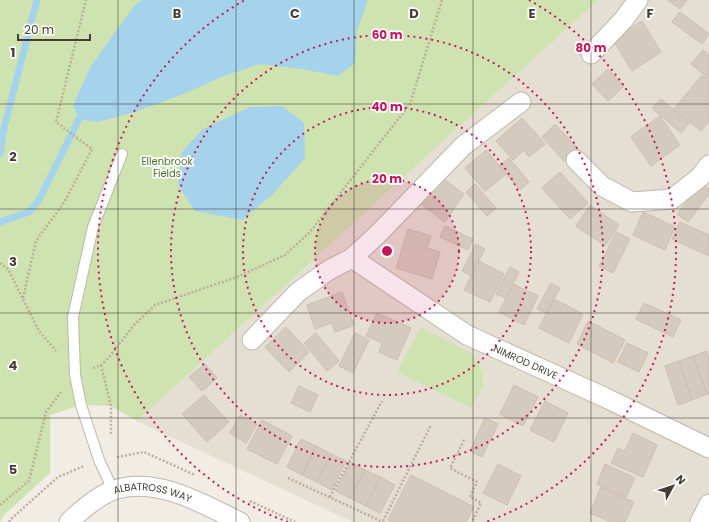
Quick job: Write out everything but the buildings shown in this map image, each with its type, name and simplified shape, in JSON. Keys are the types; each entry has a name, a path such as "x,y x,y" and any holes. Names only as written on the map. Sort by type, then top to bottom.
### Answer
{"street":[{"path":"591,54 624,19 638,0"},
{"path":"252,340 298,292 329,270 352,258 378,234 463,146 521,102"},
{"path":"576,160 602,186 632,202 672,199 700,177 709,165"},
{"name":"NIMROD DRIVE","path":"352,258 467,335 604,397 709,448"},
{"name":"ALBATROSS WAY","path":"69,522 113,490 129,487 164,489 240,522"},
{"path":"700,522 709,504"}],"lane":[{"path":"113,490 99,460 81,405 75,375 74,317 93,227 122,154"}],"path":[{"path":"23,298 36,241 65,201 92,149 56,122 86,0"},
{"path":"0,505 29,480 46,412 75,375 101,365 111,355 134,325 155,305 237,277 285,255 310,232 410,104 442,0"},
{"path":"0,263 8,269 39,332 75,375"},
{"path":"101,365 111,406 110,437"},
{"path":"330,497 382,402"},
{"path":"288,478 383,522 431,424"},
{"path":"464,440 450,468 477,482 470,497 481,503 472,522"}],"shaded area":[{"path":"598,0 709,0 709,522 353,522 137,421"}],"green space":[{"name":"Ellenbrook Fields","path":"0,0 598,0 137,421 111,406 81,405 50,415 50,473 4,515 0,522"},
{"path":"421,327 472,354 483,371 483,386 471,408 397,372"}],"water":[{"path":"142,0 368,0 357,31 355,63 338,76 301,69 260,64 224,76 181,95 135,112 98,122 79,119 73,105 91,66 133,7"},
{"path":"282,106 304,123 305,158 274,193 242,220 195,211 178,185 182,152 203,129 250,107"}],"waterway":[{"path":"0,154 4,128 37,0"},
{"path":"0,222 29,212 39,200 79,119"}]}
